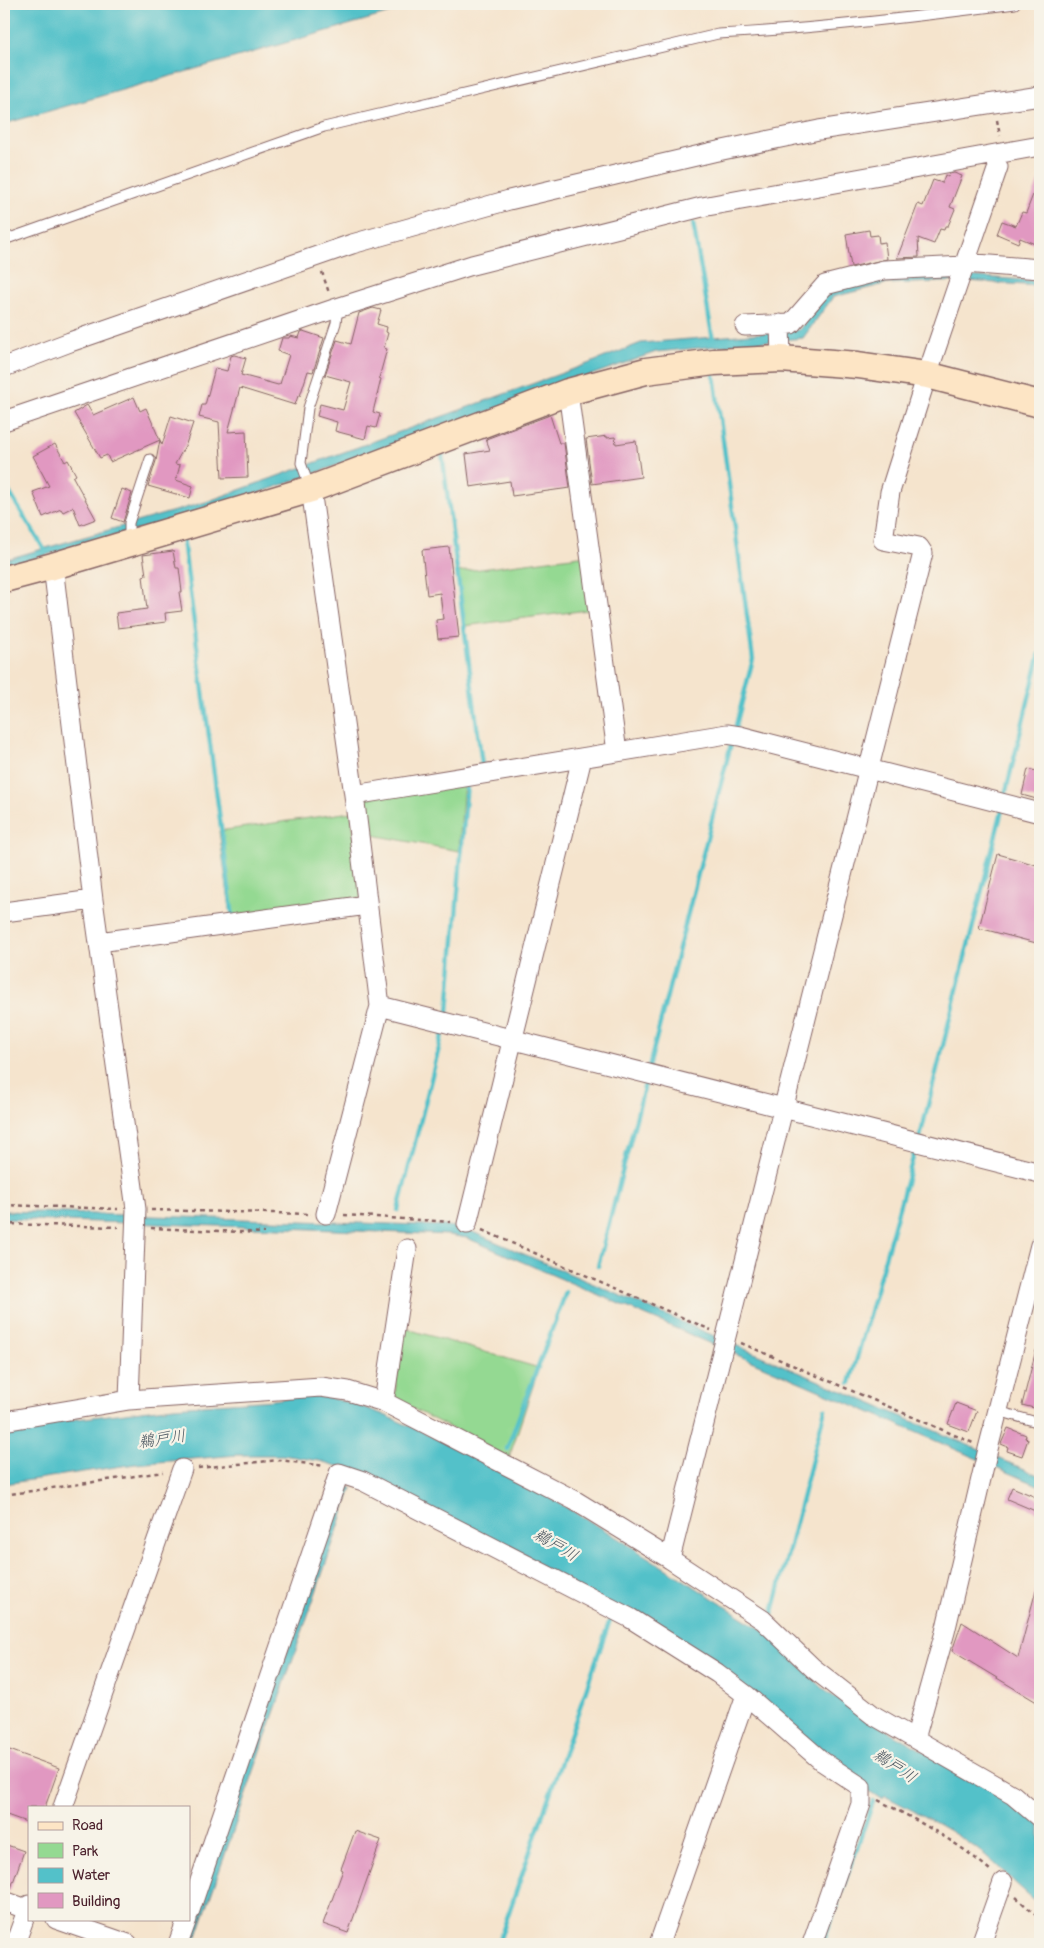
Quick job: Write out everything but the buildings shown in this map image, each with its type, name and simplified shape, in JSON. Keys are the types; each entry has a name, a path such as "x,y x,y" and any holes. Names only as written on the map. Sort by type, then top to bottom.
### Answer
{"street":[{"path":"4,367 70,342 352,244 508,200 714,152 819,130 1040,96"},
{"path":"4,421 336,308 472,265 693,209 784,191 1000,160 1040,146"},
{"path":"670,1559 923,553 919,547 883,540 890,492 927,375 1000,160"},
{"path":"4,579 53,566 129,534 310,488 568,392 646,371 714,362 781,340 792,324 826,285 884,270 962,272 1040,269"},
{"path":"745,326 781,340 858,364 927,375 1040,404"},
{"path":"568,392 617,752"},
{"path":"310,488 354,795 380,1006 326,1214"},
{"path":"53,566 93,900 136,1216 129,1400"},
{"path":"354,795 727,734 1040,813"},
{"path":"467,1224 582,758"},
{"path":"4,912 93,900"},
{"path":"99,942 367,905"},
{"path":"380,1006 1040,1173"},
{"path":"916,1739 945,1632 986,1457 1040,1245"},
{"path":"384,1402 407,1249"},
{"path":"4,1421 129,1400 321,1387 348,1391 384,1402 574,1500 670,1559 762,1620 813,1668 872,1715 1013,1795 1040,1818"},
{"path":"63,1806 182,1469"},
{"path":"190,1910 339,1473 363,1481 630,1618 717,1673 746,1695 823,1762 861,1787 861,1804 812,1944"},
{"path":"659,1944 746,1695"},
{"path":"981,1944 1003,1882"},
{"path":"4,1901 28,1908 15,1944"},
{"path":"59,1920 128,1944"},
{"path":"178,1944 186,1920"}],"lane":[{"path":"4,240 324,127 718,34 800,29 918,17 1015,4"},
{"path":"310,488 301,463 308,408 336,324 336,308"},
{"path":"129,534 150,460"},
{"path":"998,1411 1040,1423"}],"path":[{"path":"994,104 1000,160"},
{"path":"316,256 336,308"},
{"path":"4,1205 136,1216 326,1214 467,1224 724,1345 986,1457"},
{"path":"861,1787 869,1795 942,1834 975,1857 1003,1882 1025,1906 1040,1918"}],"green space":[{"path":"587,555 595,609 464,626 458,572"},
{"path":"464,781 459,851 362,833 359,799"},
{"path":"351,812 362,898 231,916 219,831"},
{"path":"404,1328 539,1368 509,1458 394,1399"}],"water":[{"path":"4,4 421,4 4,124"},
{"path":"966,276 1040,281 1040,286 967,281 885,284 833,297 803,338 656,352 231,503 4,567 4,560 206,502 641,343 799,330 829,291 883,278"},
{"path":"4,1211 449,1226 468,1230 1040,1476 1040,1486 467,1238 449,1235 311,1229 4,1219"},
{"name":"鵜戸川","path":"306,1395 354,1404 382,1414 423,1432 547,1496 608,1532 766,1632 827,1692 870,1721 997,1792 1040,1826 1040,1904 985,1855 962,1838 885,1796 881,1799 869,1791 759,1700 358,1472 320,1461 283,1455 237,1455 135,1464 4,1484 4,1428 174,1407 274,1400"},
{"path":"345,1486 352,1488 194,1944 185,1944"}],"waterway":[{"path":"693,223 713,340"},
{"path":"714,375 753,659 735,729"},
{"path":"442,453 482,765"},
{"path":"4,484 44,549"},
{"path":"183,540 233,918"},
{"path":"1004,799 1040,653"},
{"path":"649,1067 732,740"},
{"path":"448,1012 467,783"},
{"path":"920,1137 1002,810"},
{"path":"398,1210 444,1028"},
{"path":"598,1266 646,1080"},
{"path":"850,1383 916,1147"},
{"path":"507,1449 566,1292"},
{"path":"773,1612 825,1409"},
{"path":"498,1944 610,1620"},
{"path":"823,1944 873,1802"}]}
